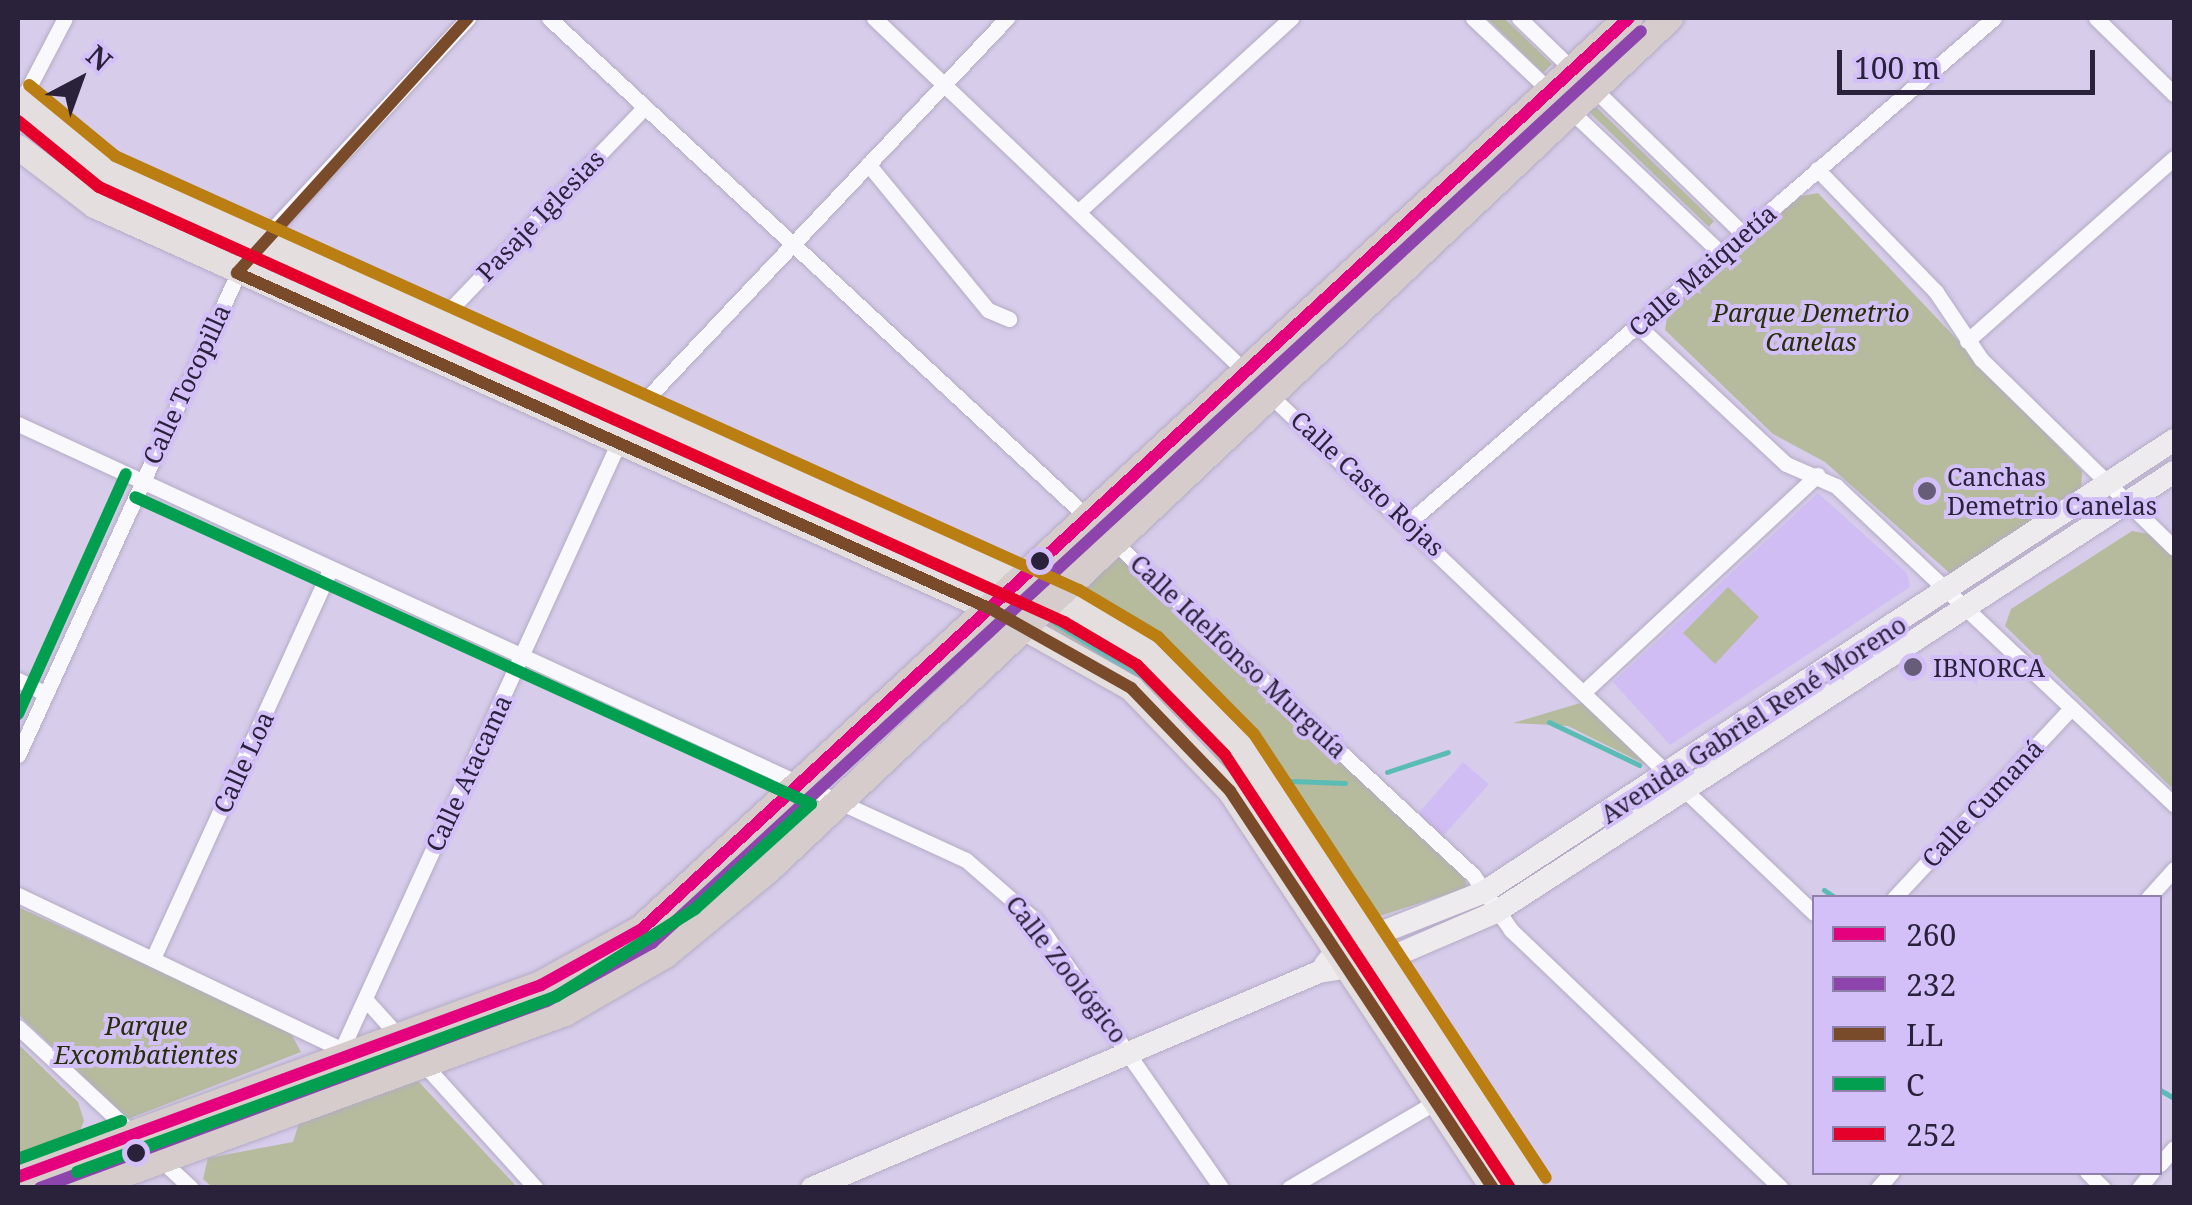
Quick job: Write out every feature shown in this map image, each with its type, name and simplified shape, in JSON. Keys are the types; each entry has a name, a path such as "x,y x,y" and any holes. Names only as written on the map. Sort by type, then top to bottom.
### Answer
{"highway":[{"path":"18,1178 346,1048 399,1036 541,985 642,929 806,783 1085,523 1260,382 1572,108 1583,79 1629,18"},
{"path":"83,1188 622,981 706,923 843,798 1111,538 1549,91 1583,79 1669,18"}],"main road":[{"path":"19,97 106,172 437,324 1051,596 1148,651 1198,695 1248,755 1531,1188"},
{"path":"18,146 94,205 617,446 991,609 1131,688 1193,745 1344,960 1493,1188"}],"street":[{"path":"19,97 65,18"},
{"name":"Calle Tocopilla","path":"18,755 238,273 258,242 468,18"},
{"name":"Calle Idelfonso Murguía","path":"548,18 1085,523 1111,538 1781,1188"},
{"name":"Calle Casto Rojas","path":"874,18 1586,690 1812,910"},
{"path":"634,412 1007,18"},
{"path":"1079,212 1291,18"},
{"path":"1474,18 1722,253"},
{"path":"1519,18 1744,234"},
{"name":"Calle Maiquetía","path":"1409,522 1994,18"},
{"path":"2096,18 2174,94"},
{"path":"19,97 38,59"},
{"name":"Pasaje Iglesias","path":"437,324 644,108"},
{"path":"1967,340 2174,158"},
{"path":"868,164 988,310 1009,320"},
{"path":"1817,169 1936,292 1967,340 2174,548"},
{"path":"1638,326 1786,464 1817,475 2174,804"},
{"name":"Calle Zoológico","path":"18,424 843,798 996,882 1133,1054 1220,1188"},
{"name":"Avenida Gabriel René Moreno","path":"1678,782 1948,592 2174,440"},
{"name":"Calle Atacama","path":"346,1048 365,998 617,446"},
{"name":"Avenida Gabriel René Moreno","path":"1344,960 1490,902 1678,782 1966,609 2174,472"},
{"path":"1586,690 1817,475"},
{"name":"Calle Loa","path":"154,956 331,568"},
{"path":"18,680 45,692"},
{"name":"Calle Cumaná","path":"1897,895 2070,709"},
{"path":"2151,895 2174,869"},
{"path":"18,895 346,1048"},
{"path":"812,1188 1133,1054 1344,960"},
{"path":"365,998 536,1188"},
{"path":"18,1027 130,1136 191,1188"},
{"path":"1288,1188 1463,1086"}],"shaded area":[{"path":"1818,493 1907,573 1910,587 1670,745 1613,682"},
{"path":"1463,762 1489,784 1443,836 1418,814"}],"green space":[{"path":"1487,18 1504,18 1552,64 1543,73"},
{"path":"1594,105 1714,221 1709,227 1588,111"},
{"path":"1548,107 1553,113 1276,370 1271,365"},
{"name":"Parque Demetrio Canelas","path":"1818,193 2082,471 2081,494 1954,577 1825,462 1773,434 1665,330 1668,310 1801,196"},
{"path":"1246,389 1251,394 1124,514 1119,508"},
{"path":"2132,531 2154,535 2174,555 2174,790 2005,626 2011,609"},
{"path":"1119,555 1465,878 1467,888 1370,919 1208,687 1080,593"},
{"path":"1728,587 1759,617 1715,664 1683,633"},
{"path":"1050,609 1140,662 1238,761 1348,937 1207,745 1134,678 1037,619"},
{"path":"1587,701 1648,766 1568,726 1513,723"},
{"name":"Parque Excombatientes","path":"18,907 289,1030 301,1052 128,1119 18,1014"},
{"path":"1374,975 1443,1079 1437,1083 1369,978"},
{"path":"18,1044 78,1102 84,1121 79,1133 18,1156"},
{"path":"390,1052 392,1059 179,1138 177,1131"},
{"path":"418,1081 517,1187 212,1187 203,1179 208,1158 293,1142 299,1123"},
{"path":"1464,1108 1517,1187 1507,1187 1458,1112"},
{"path":"128,1150 47,1187 27,1188"}],"waterway":[{"path":"27,132 110,195 227,246"},
{"path":"269,264 604,418"},
{"path":"641,434 980,587"},
{"path":"1052,621 1155,687 1239,766"},
{"path":"1549,722 1639,765"},
{"path":"1387,772 1448,752"},
{"path":"1292,781 1345,783"},
{"path":"1824,890 1832,895"},
{"path":"2162,1091 2174,1098"}],"transit line":[{"name":"LL","path":"468,18 237,273 991,609 1131,688 1230,791 1493,1188"},
{"name":"260","path":"18,1177 541,985 642,929 1629,18"},
{"name":"232","path":"40,1188 547,1001 652,943 1641,31"},
{"path":"29,85 115,156 1079,590 1158,637 1254,734 1546,1178"},
{"name":"252","path":"18,121 99,187 1064,622 1137,665 1225,755 1510,1188"},
{"name":"C","path":"18,714 126,474"},
{"name":"C","path":"77,1172 557,996 695,909 811,804 135,497"},
{"name":"C","path":"18,1159 121,1121"}],"place":[{"name":"Canchas Demetrio Canelas","path":"1927,491"},
{"name":"IBNORCA","path":"1913,667"}]}
